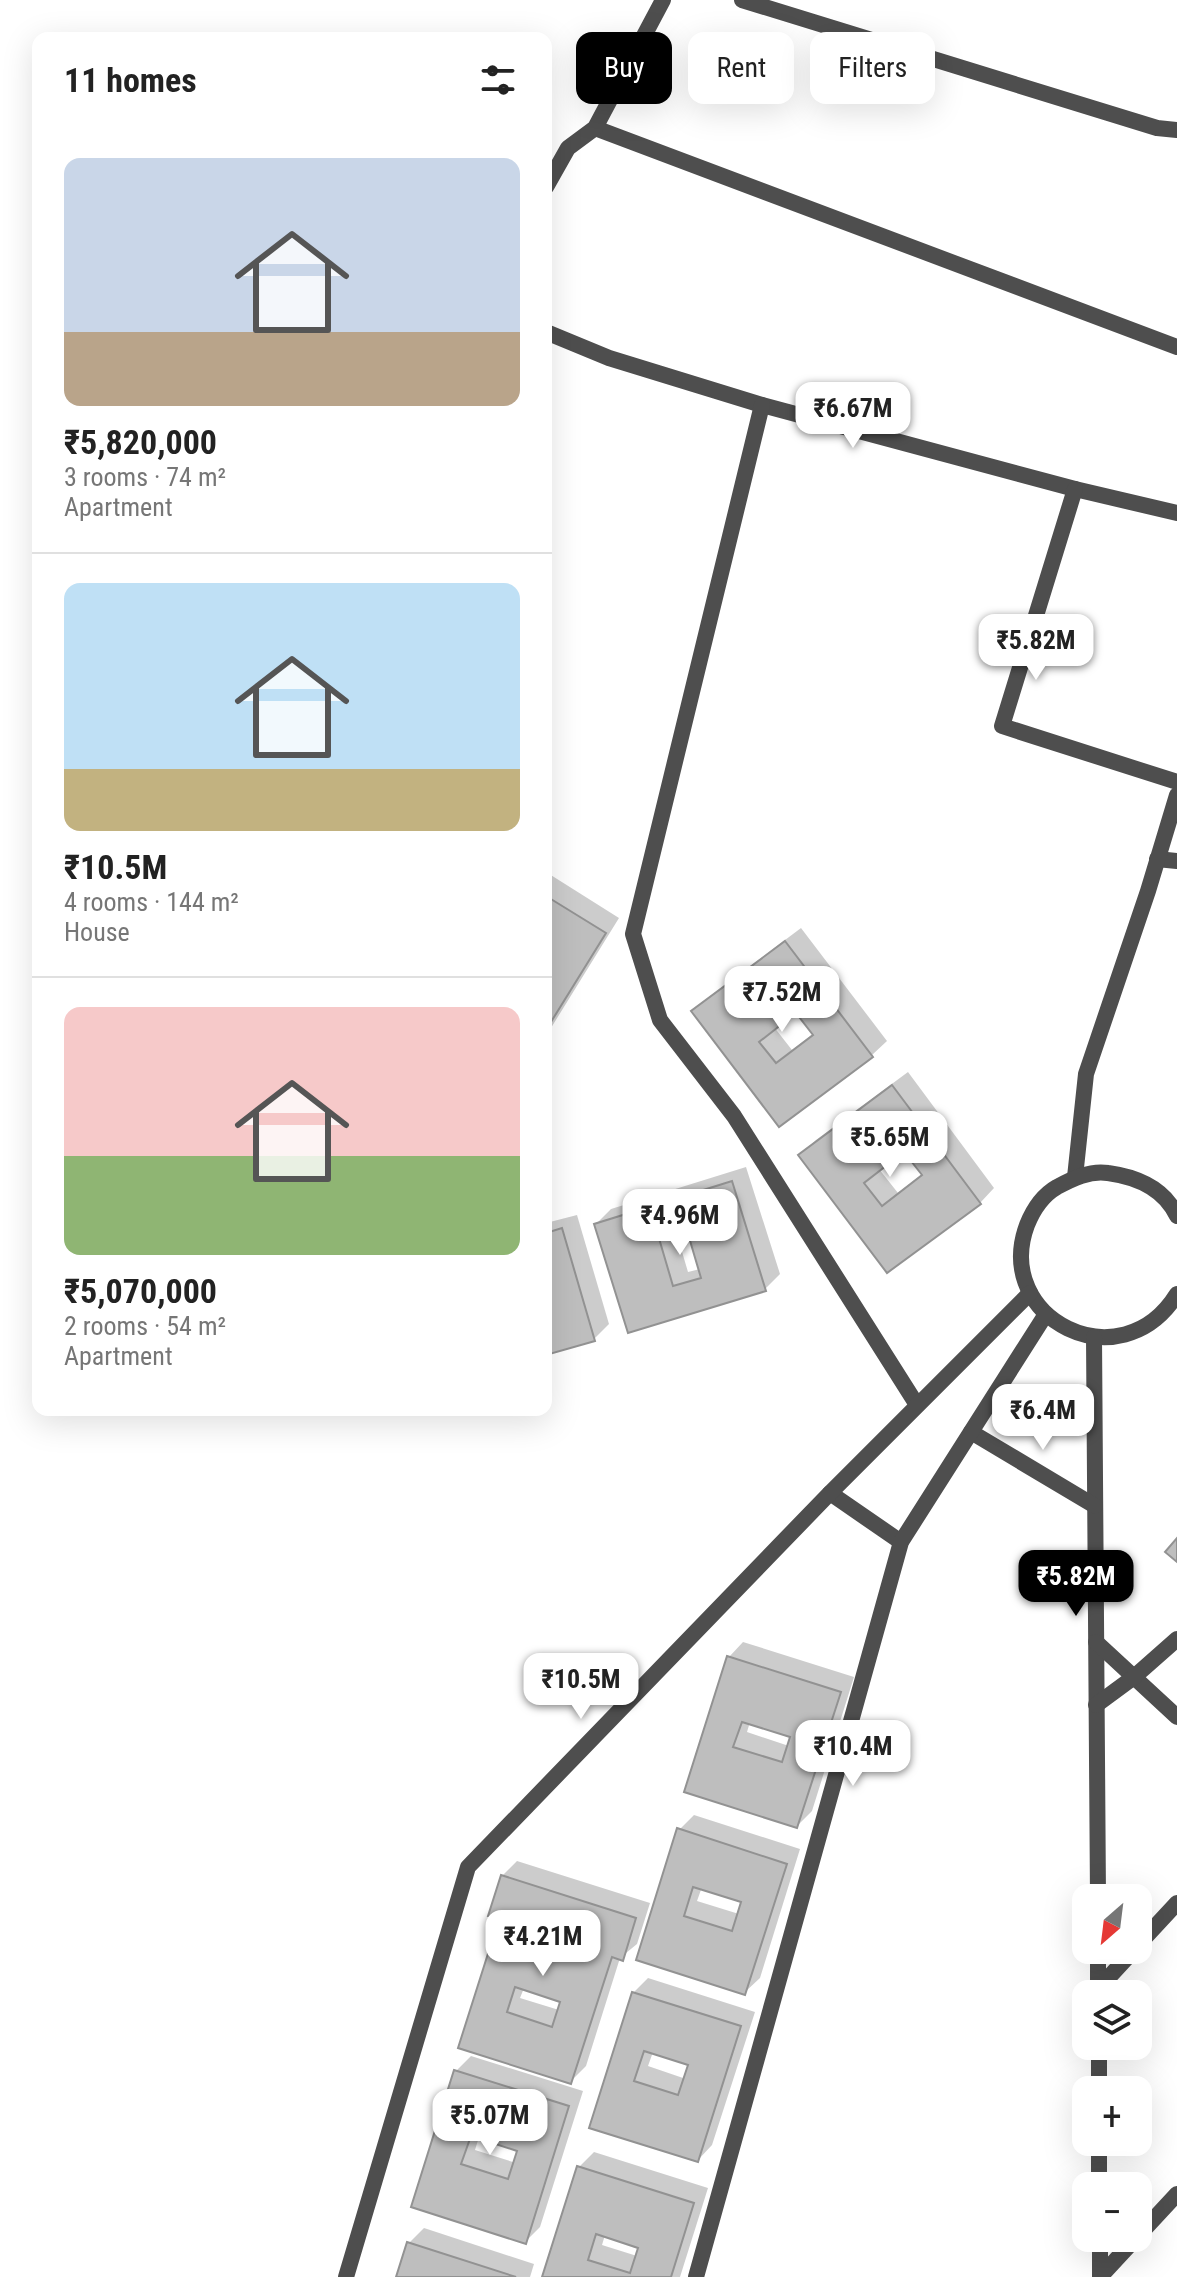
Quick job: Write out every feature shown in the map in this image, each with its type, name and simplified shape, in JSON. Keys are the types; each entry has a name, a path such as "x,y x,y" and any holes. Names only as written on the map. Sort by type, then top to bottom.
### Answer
{"street":[{"path":"552,176 568,148 595,128 663,0"},
{"path":"742,0 1157,128 1177,130"},
{"path":"595,128 1177,347"},
{"path":"552,334 609,358 762,405 1075,489 1177,513"},
{"path":"762,405 633,934 660,1020 734,1116 917,1405"},
{"path":"1075,489 1002,726 1177,782"},
{"path":"1075,1177 1086,1074 1177,795"},
{"path":"1157,859 1177,861"},
{"path":"1176,1210 1155,1188 1130,1176 1102,1172 1075,1177 1050,1191 1032,1212 1022,1238 1022,1266 1030,1293 1046,1314 1069,1330 1094,1337 1121,1336 1147,1327 1167,1310 1177,1294"},
{"path":"346,2277 468,1867 830,1493 1030,1293"},
{"path":"696,2277 901,1542 1046,1314"},
{"path":"1094,1337 1098,1884"},
{"path":"971,1432 1095,1506"},
{"path":"830,1493 901,1542"},
{"path":"1096,1705 1177,1639"},
{"path":"1096,1642 1177,1717"},
{"path":"1152,1930 1177,1903"},
{"path":"1108,1980 1122,1964"},
{"path":"1152,2221 1177,2194"},
{"path":"1100,2252 1100,2277"},
{"path":"1100,2277 1123,2252"}],"building":[{"path":"552,900 606,933 552,1020"},
{"path":"785,941 873,1057 779,1127 691,1011","holes":["796,1013 813,1035 776,1063 759,1042"]},
{"path":"892,1085 981,1204 887,1273 798,1155","holes":["904,1152 922,1175 882,1206 864,1183"]},
{"path":"732,1181 766,1291 628,1333 594,1224","holes":["686,1227 701,1278 673,1286 658,1235"]},
{"path":"562,1228 595,1341 552,1353 552,1231"},
{"path":"1177,1538 1177,1562 1165,1552"},
{"path":"727,1656 841,1692 797,1828 684,1792","holes":["742,1722 790,1737 782,1762 733,1747"]},
{"path":"677,1828 787,1864 745,1995 636,1960","holes":["693,1887 741,1902 732,1931 684,1916"]},
{"path":"501,1875 636,1918 623,1961 612,1957 571,2084 458,2048 499,1919 488,1916","holes":["515,1987 560,2002 552,2027 507,2012"]},
{"path":"632,1992 741,2026 698,2162 589,2128","holes":["644,2051 688,2065 678,2095 634,2081"]},
{"path":"454,2070 569,2106 526,2244 411,2207","holes":["471,2136 517,2151 508,2179 461,2164"]},
{"path":"577,2166 694,2203 671,2277 542,2277","holes":["596,2234 638,2248 630,2273 588,2260"]},
{"path":"407,2242 516,2277 396,2277"}]}
